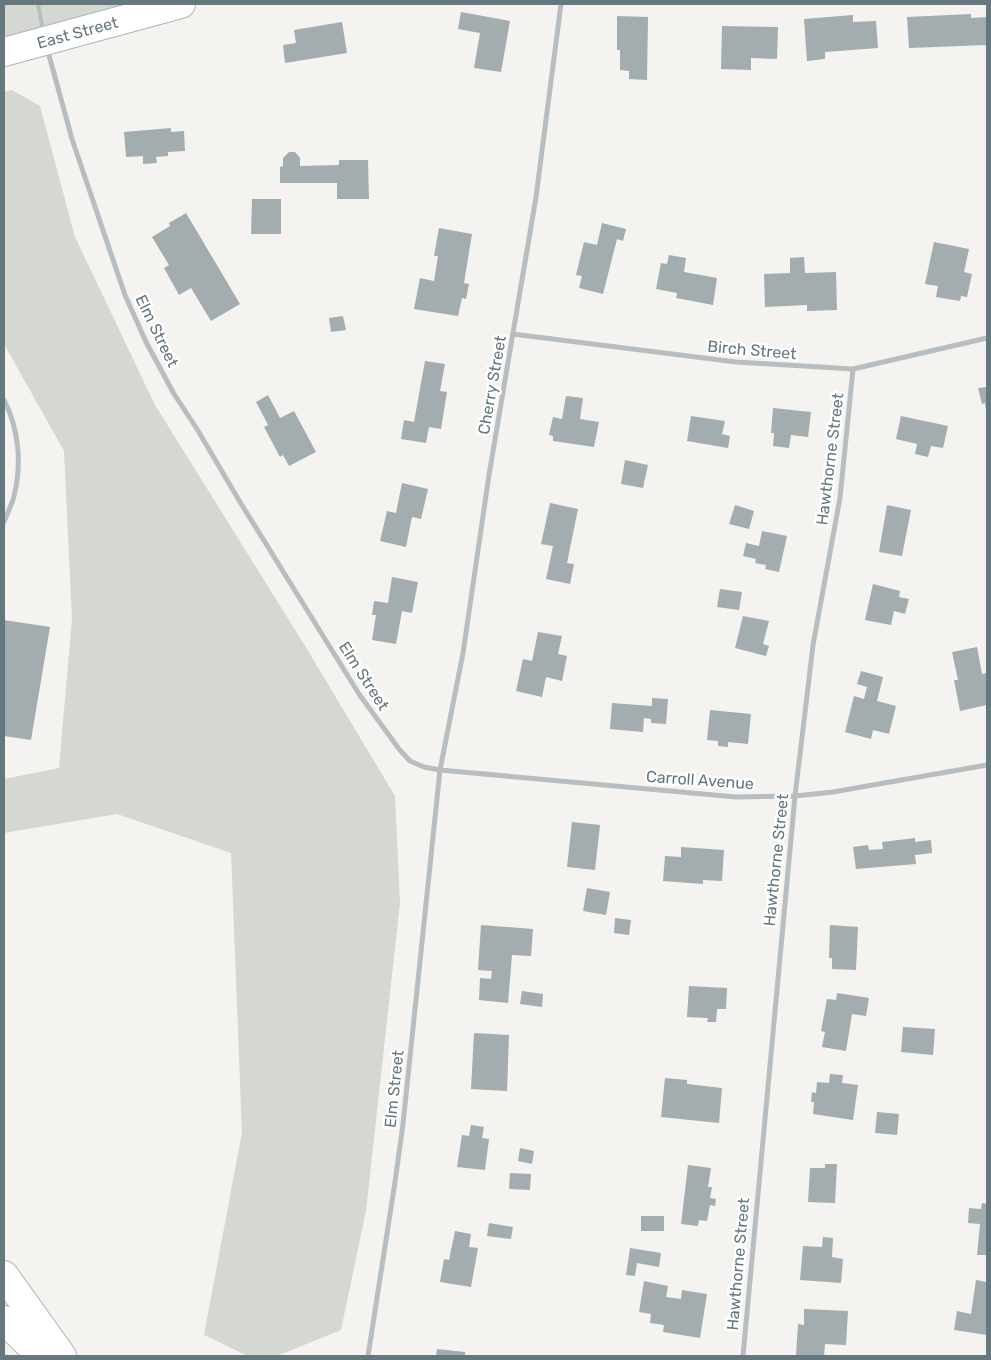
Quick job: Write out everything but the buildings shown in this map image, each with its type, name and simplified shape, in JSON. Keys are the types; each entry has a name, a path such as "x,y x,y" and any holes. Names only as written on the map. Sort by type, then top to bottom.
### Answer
{"main road":[{"name":"East Street","path":"4,52 181,4"},
{"path":"4,1275 62,1356"},
{"path":"4,1320 41,1356"}],"street":[{"name":"Cherry Street","path":"440,770 463,653 489,475 536,197 561,4"},
{"name":"Elm Street","path":"45,40 72,139 125,295 146,342 174,394 359,694 410,761 424,767 440,770 402,1133 368,1356"},
{"name":"Birch Street","path":"513,334 736,362 853,369 987,338"},
{"name":"Hawthorne Street","path":"742,1356 795,796 813,645 840,498 853,369"},
{"path":"4,400 17,435 19,468 14,497 4,522"},
{"name":"Carroll Avenue","path":"440,770 736,797 795,796 833,792 987,765"}],"lane":[{"path":"38,4 45,40"}],"shaded area":[{"path":"4,4 141,4 4,41"},
{"path":"12,90 40,106 75,237 155,405 307,649 395,796 400,903 366,1211 341,1330 277,1356 248,1356 204,1335 242,1132 231,853 117,814 4,833 4,779 59,768 72,619 64,451 4,344 4,92"}]}
